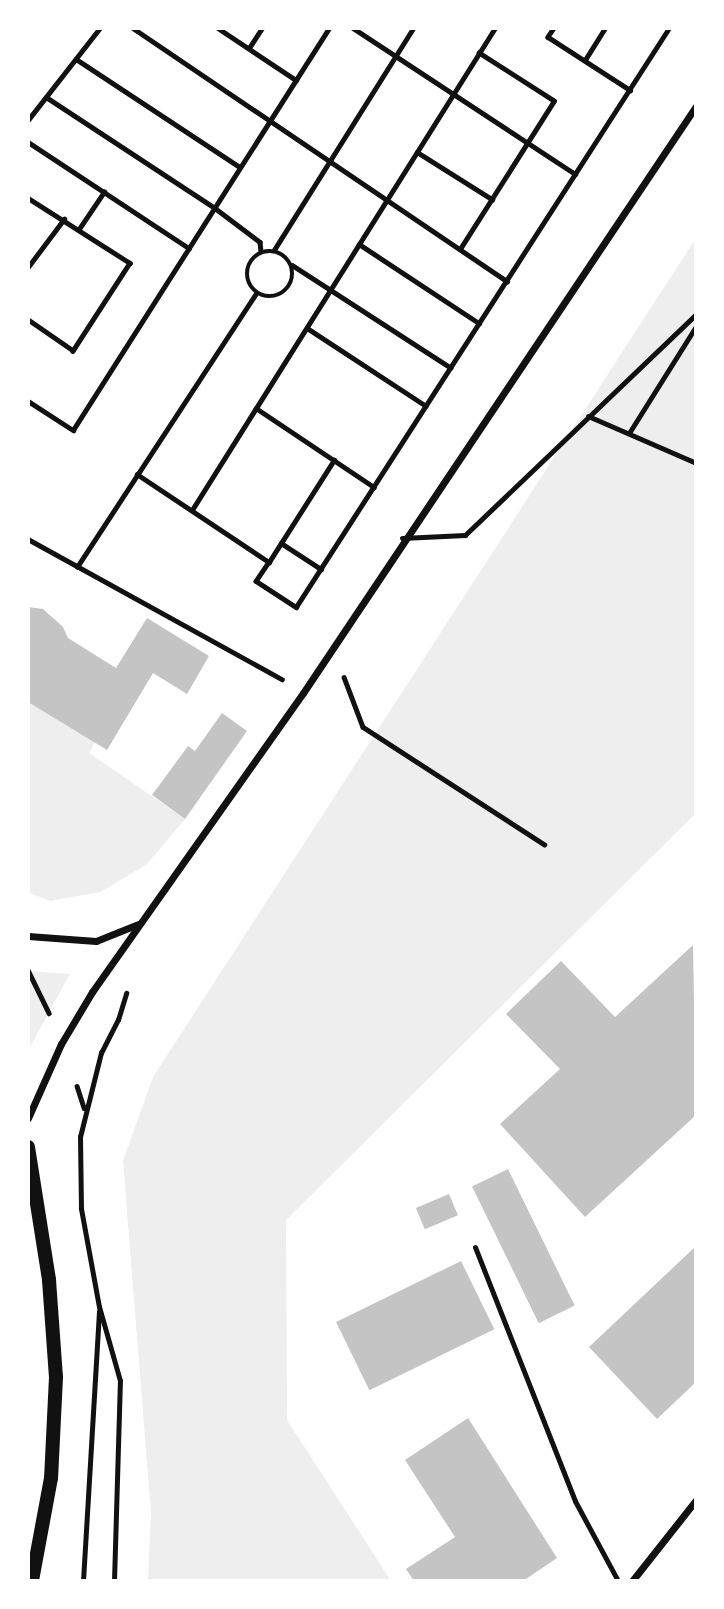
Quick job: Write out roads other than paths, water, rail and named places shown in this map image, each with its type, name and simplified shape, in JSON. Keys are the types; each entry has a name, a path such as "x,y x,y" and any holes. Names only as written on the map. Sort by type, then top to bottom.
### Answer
{"main road":[{"path":"28,1147 50,1280 56,1377 51,1478 32,1581"}],"street":[{"path":"28,1118 61,1044 139,923 303,693 402,538 696,106"},
{"path":"28,936 96,941 139,923"},
{"path":"632,1581 696,1500"}],"lane":[{"path":"402,538 465,536 696,314"},
{"path":"629,433 696,326"},
{"path":"588,416 696,463"},
{"path":"475,1247 575,1501 618,1581"}]}
